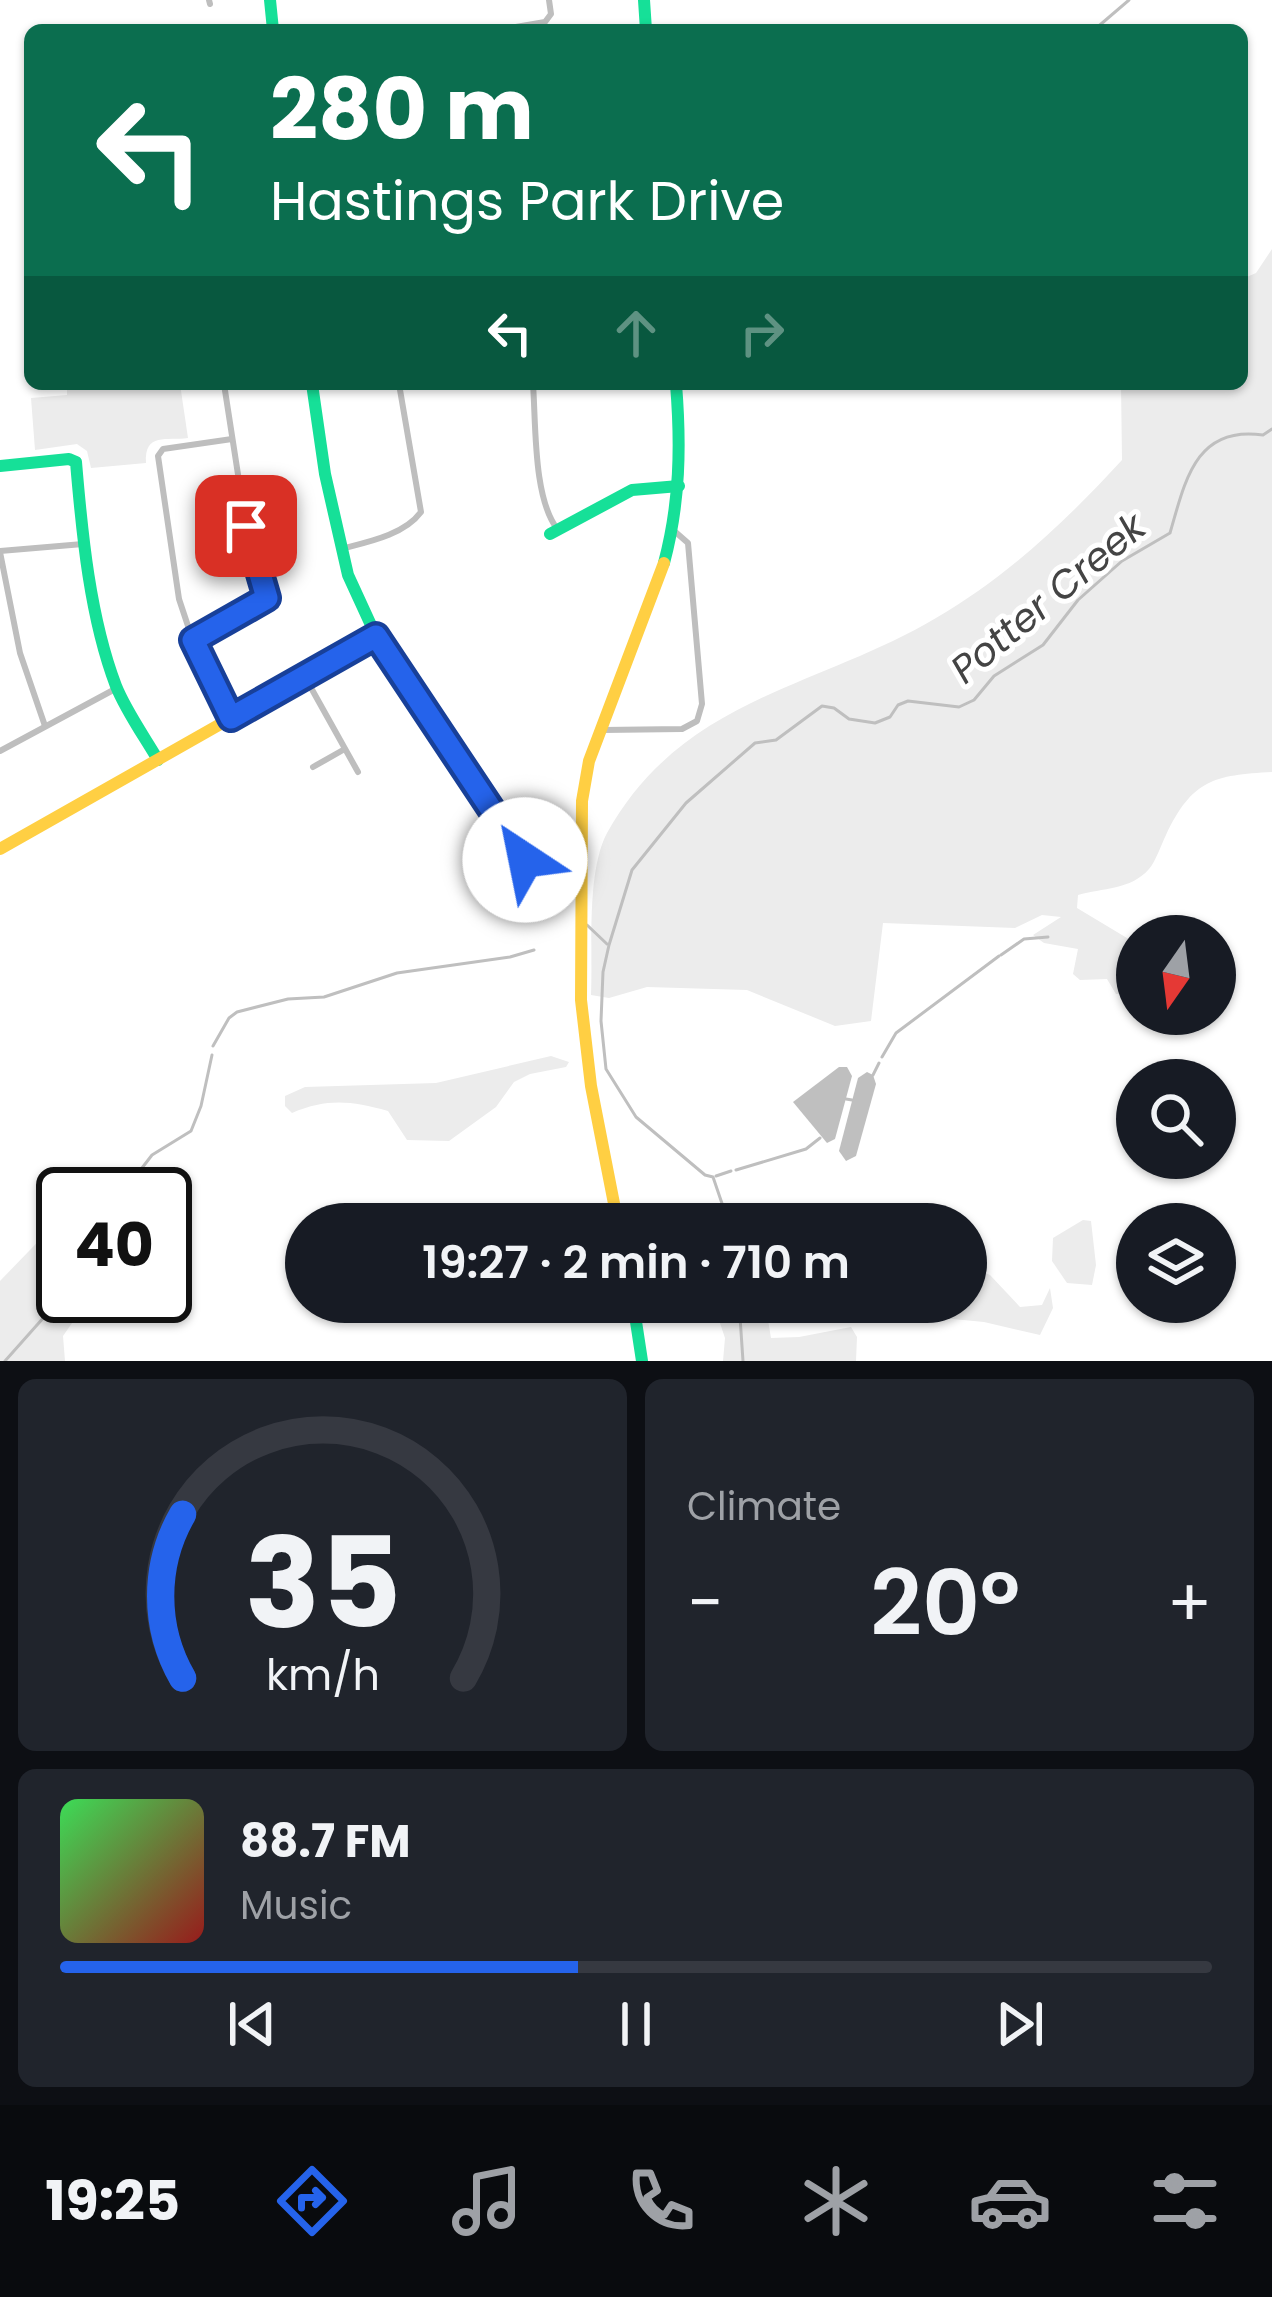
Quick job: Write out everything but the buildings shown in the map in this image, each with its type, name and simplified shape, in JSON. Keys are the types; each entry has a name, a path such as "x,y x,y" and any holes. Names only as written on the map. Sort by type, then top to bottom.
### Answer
{"street":[{"path":"532,24 544,22 550,14 549,0"},
{"path":"193,640 267,598 246,526 225,390"},
{"path":"313,390 341,549 376,636 525,860"},
{"path":"341,549 393,532 421,512 400,390"},
{"path":"533,390 542,495 554,532 632,490 679,486"},
{"path":"614,1203 591,1086 579,943 582,801 589,760 673,530 681,443 677,390"},
{"path":"231,718 193,640 171,566 158,456 163,448 232,439"},
{"path":"0,466 76,462 82,544 117,688 158,760"},
{"path":"603,730 682,729 698,721 702,704 688,544 673,530"},
{"path":"45,726 20,653 0,551 82,544"},
{"path":"0,849 376,636"},
{"path":"304,677 358,772"},
{"path":"0,751 117,688"},
{"path":"313,766 343,750"},
{"path":"636,1323 642,1361"}],"shaded area":[{"path":"1272,249 1272,772 1235,775 1207,784 1185,802 1142,876 1125,885 1078,895 1077,908 1116,931 1116,994 1107,979 1080,980 1073,974 1078,949 1044,943 1033,935 1061,917 1042,915 1015,928 883,923 871,1021 835,1026 747,990 647,987 609,998 591,995 592,912 600,850 638,788 674,752 713,724 891,642 962,602 1012,566 1122,460 1121,390 1248,390 1248,276 1256,273"},
{"path":"67,390 181,390 188,438 153,442 146,463 91,468 87,451 77,444 35,450 31,398 67,395"},
{"path":"551,1056 569,1062 566,1067 514,1082 496,1107 449,1141 407,1140 388,1111 375,1108 328,1103 292,1113 285,1106 285,1096 305,1087 436,1083"},
{"path":"839,1067 847,1067 852,1076 835,1139 827,1143 793,1102"},
{"path":"867,1072 876,1084 856,1156 846,1161 839,1151 858,1078"},
{"path":"1083,1220 1091,1221 1096,1265 1092,1285 1067,1283 1052,1261 1053,1238"},
{"path":"36,1244 36,1323 72,1323 63,1336 65,1361 0,1361 0,1281"},
{"path":"987,1274 1020,1307 1042,1305 1050,1288 1053,1308 1040,1335 987,1323"},
{"path":"720,1323 768,1323 771,1338 851,1327 857,1337 856,1361 723,1361 725,1338"}],"waterway":[{"path":"1101,24 1129,0"},
{"name":"Potter Creek","path":"722,1203 713,1177 636,1117 606,1069 603,972 632,870 686,803 755,743 776,740 822,706 849,719 875,723 908,701 959,707 974,700 994,676 1043,645 1078,600 1122,561 1170,533 1188,477 1208,448 1222,439 1263,435 1272,429"},
{"path":"587,925 607,944"},
{"path":"1001,955 1024,939 1048,937"},
{"path":"213,1046 237,1012 288,999 324,997 397,973 534,950"},
{"path":"882,1057 896,1033 999,956"},
{"path":"143,1167 152,1155 191,1131 212,1055"},
{"path":"873,1075 879,1063"},
{"path":"846,1099 852,1100"},
{"path":"736,1170 806,1149 820,1138"},
{"path":"716,1176 731,1171"},
{"path":"5,1361 39,1323"},
{"name":"Potter Creek","path":"740,1323 743,1361"}],"traffic: fast":[{"path":"270,0 272,24"},
{"path":"644,0 646,24"},
{"path":"313,390 325,474 348,575 376,636 525,859"},
{"path":"664,563 678,474 676,390"},
{"path":"0,466 76,462 88,576 107,660 125,705 158,760"},
{"path":"550,534 632,490 679,486"},
{"path":"636,1323 642,1361"}],"traffic: slow":[{"path":"614,1203 591,1086 581,1000 582,801 589,761 664,563"},
{"path":"0,849 376,636"}],"route":[{"path":"246,526 267,598 193,640 231,718 376,636 525,860"}]}
